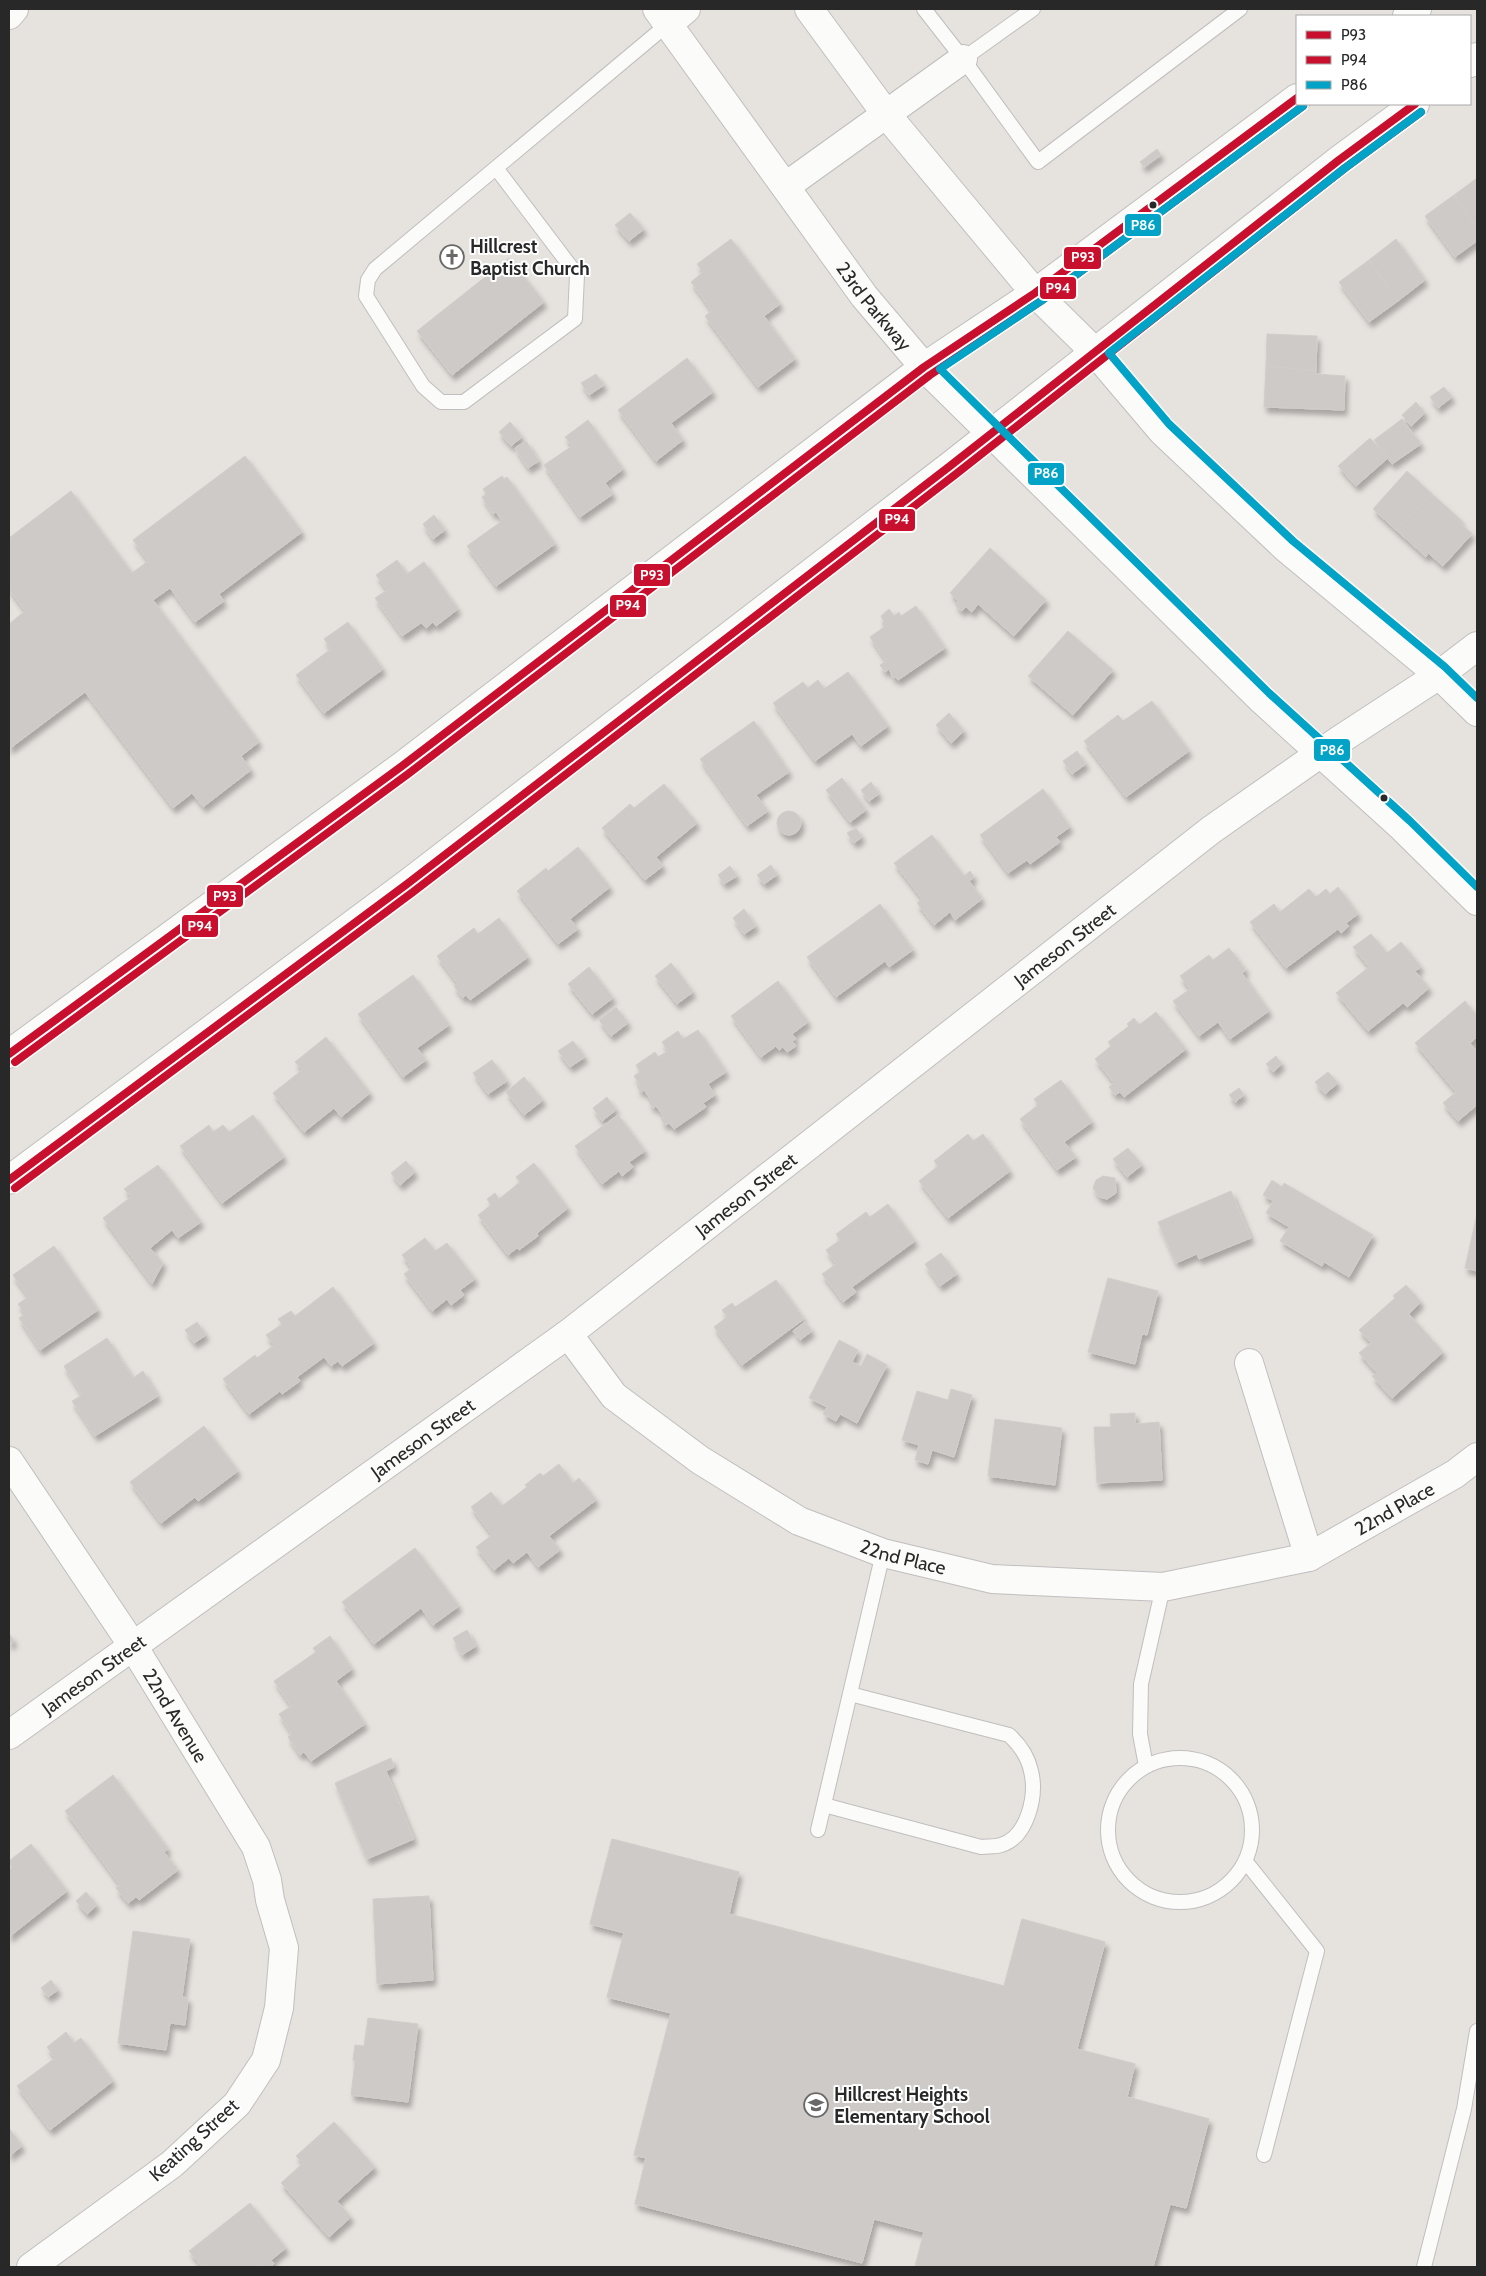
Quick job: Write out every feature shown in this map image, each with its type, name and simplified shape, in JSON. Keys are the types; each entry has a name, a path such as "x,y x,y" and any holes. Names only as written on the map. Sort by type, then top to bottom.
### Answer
{"street":[{"path":"9,15 14,9"},
{"path":"809,9 886,114 1035,293 1095,352 1162,431 1272,535 1439,675 1477,712"},
{"name":"23rd Parkway","path":"670,14 786,186 864,296 924,368 1262,700 1403,828 1477,901"},
{"path":"786,186 963,59"},
{"path":"9,1054 402,766 924,368 1035,293 1296,99"},
{"path":"9,1180 407,884 991,433 1339,160 1414,105"},
{"name":"Jameson Street","path":"9,1735 568,1334 1211,830 1321,753 1439,675 1477,646"},
{"name":"22nd Place","path":"568,1334 614,1396 700,1460 799,1521 884,1553 992,1579 1163,1587 1309,1557 1455,1474 1477,1457"},
{"path":"1249,1363 1309,1557"},
{"name":"22nd Avenue","path":"9,1461 133,1646 256,1847"},
{"name":"Keating Street","path":"31,2267 172,2164 237,2104 266,2060 279,2008 284,1948 270,1900 268,1880 256,1847"}],"lane":[{"path":"924,9 1038,162 1240,9"},
{"path":"963,59 1033,9"},
{"path":"496,168 577,275 576,319 464,402 441,402 423,386 366,296 368,280 374,268 496,168 670,14"},
{"path":"818,1830 884,1553"},
{"path":"1146,1766 1140,1734 1141,1684 1163,1587"},
{"path":"824,1805 981,1847 1001,1846 1015,1836 1026,1822 1032,1804 1032,1773 1020,1745 1010,1735 850,1694"},
{"path":"1182,1757 1208,1763 1231,1778 1242,1792 1250,1808 1253,1826 1252,1844 1246,1862 1236,1877 1223,1890 1206,1898 1188,1902 1170,1902 1152,1897 1137,1888 1124,1875 1114,1860 1109,1842 1108,1824 1112,1806 1119,1790 1132,1776 1146,1766 1163,1759 1182,1757"},
{"path":"1246,1862 1317,1951 1264,2155"},
{"path":"1424,2267 1464,2109 1477,2031"}],"building":[{"path":"1157,149 1161,155 1144,167 1140,162"},
{"path":"1477,178 1477,227 1454,195"},
{"path":"1454,195 1477,227 1477,241 1455,257 1425,216"},
{"path":"630,213 644,229 629,241 615,225"},
{"path":"731,239 780,304 764,316 795,359 758,387 705,316 712,311 691,282 703,272 697,264"},
{"path":"1396,239 1425,280 1398,301 1369,260"},
{"path":"509,258 544,302 452,375 417,331"},
{"path":"1369,260 1398,301 1369,322 1339,282"},
{"path":"1267,334 1317,336 1316,371 1266,366"},
{"path":"687,358 713,392 671,423 683,440 656,461 618,410"},
{"path":"1266,366 1316,371 1316,374 1345,376 1344,410 1264,407"},
{"path":"596,374 604,385 589,395 581,383"},
{"path":"1444,387 1452,397 1438,408 1430,397"},
{"path":"1416,402 1425,413 1411,426 1402,415"},
{"path":"1402,419 1421,444 1392,464 1374,440"},
{"path":"588,420 623,469 605,483 613,494 580,517 544,465 572,446 565,437"},
{"path":"510,422 522,437 511,446 499,432"},
{"path":"1370,438 1388,458 1356,486 1338,466"},
{"path":"526,441 539,461 528,468 515,448"},
{"path":"245,456 302,532 219,594 224,601 195,622 170,588 153,600 259,742 241,756 251,770 203,807 192,793 173,808 85,692 9,749 9,624 25,611 9,589 9,538 71,491 132,573 148,561 133,540"},
{"path":"1407,471 1432,494 1396,530 1373,509"},
{"path":"502,476 504,479 507,477 555,544 496,586 467,546 502,521 496,512 493,514 482,497 486,494 483,489"},
{"path":"1432,494 1461,520 1459,522 1472,534 1443,566 1428,553 1426,557 1396,530"},
{"path":"434,515 445,530 433,539 423,524"},
{"path":"990,548 1046,600 1014,636 978,604 972,612 966,607 962,611 955,605 958,601 950,593"},
{"path":"397,560 407,574 424,562 458,609 436,626 433,622 426,628 421,623 402,636 375,598 387,590 376,575"},
{"path":"916,606 945,648 898,680 896,677 893,678 889,669 885,672 880,665 886,661 870,637 884,627 881,616 889,609 894,616 899,612 901,616"},
{"path":"348,622 383,669 324,713 296,675 331,649 324,639"},
{"path":"1068,631 1113,670 1073,715 1028,676"},
{"path":"848,672 888,726 861,746 852,734 815,761 773,703 803,682 808,688 818,680 824,689"},
{"path":"1152,701 1189,751 1126,797 1084,741 1118,715 1123,721"},
{"path":"949,713 964,731 951,743 936,725"},
{"path":"754,721 789,772 756,795 768,811 747,826 700,759"},
{"path":"1077,751 1086,764 1072,774 1063,761"},
{"path":"842,778 866,810 850,822 826,790"},
{"path":"871,782 879,794 869,801 861,790"},
{"path":"664,784 697,823 656,857 663,866 645,880 602,828 630,804 634,808"},
{"path":"1043,789 1070,827 1056,837 1060,842 1030,864 1027,860 1008,873 980,835"},
{"path":"789,811 798,814 801,823 798,832 789,835 780,832 777,823 780,814"},
{"path":"856,828 862,837 854,843 847,833"},
{"path":"932,835 964,876 970,871 974,877 969,881 982,899 955,920 950,912 934,925 917,903 922,899 894,863"},
{"path":"578,847 610,887 570,919 578,929 558,944 517,891 546,868 548,871"},
{"path":"771,865 777,875 764,884 757,875"},
{"path":"730,866 737,876 724,884 718,875"},
{"path":"1338,887 1358,914 1346,923 1349,926 1341,933 1338,929 1286,968 1250,922 1274,904 1280,912 1309,889 1316,897 1326,889 1330,894"},
{"path":"880,904 913,950 889,967 885,961 836,997 807,957"},
{"path":"744,909 756,926 744,934 733,918"},
{"path":"499,918 528,957 470,1000 466,995 463,998 454,986 457,983 437,956 474,928 478,934"},
{"path":"1371,934 1387,953 1401,942 1421,967 1415,971 1429,988 1407,1007 1403,1003 1368,1031 1336,993 1369,967 1353,947"},
{"path":"1229,948 1246,970 1242,973 1269,1011 1230,1039 1218,1022 1199,1036 1173,1001 1190,989 1180,976 1209,955 1213,960"},
{"path":"671,963 693,992 677,1004 655,976"},
{"path":"589,967 613,998 592,1014 568,984"},
{"path":"413,975 449,1025 417,1048 426,1060 403,1077 358,1014"},
{"path":"778,981 808,1022 792,1034 796,1039 792,1041 796,1046 787,1052 783,1047 779,1050 776,1046 761,1057 731,1016"},
{"path":"1465,1001 1477,1016 1477,1037 1470,1043 1477,1052 1477,1105 1458,1121 1443,1103 1456,1092 1415,1043"},
{"path":"616,1007 628,1023 611,1036 599,1020"},
{"path":"1156,1012 1186,1049 1124,1097 1120,1092 1115,1095 1109,1087 1114,1083 1095,1059 1111,1046 1108,1042 1129,1026 1127,1024 1134,1018 1139,1025"},
{"path":"698,1030 726,1072 708,1084 715,1095 703,1103 706,1107 674,1129 669,1123 665,1125 661,1119 664,1117 656,1106 653,1108 649,1102 651,1100 644,1090 641,1092 637,1087 640,1085 634,1076 640,1072 636,1065 655,1052 658,1057 668,1051 662,1042 678,1031 683,1039"},
{"path":"326,1037 370,1093 341,1117 334,1108 304,1132 273,1093 302,1070 295,1062"},
{"path":"573,1041 585,1057 570,1067 558,1051"},
{"path":"1276,1056 1282,1064 1273,1072 1266,1064"},
{"path":"492,1060 507,1081 488,1094 473,1073"},
{"path":"1328,1072 1338,1083 1325,1094 1315,1082"},
{"path":"524,1077 543,1100 524,1115 506,1092"},
{"path":"1061,1080 1092,1122 1064,1142 1076,1157 1057,1170 1020,1119 1038,1105 1034,1099"},
{"path":"1239,1088 1244,1095 1235,1102 1229,1095"},
{"path":"607,1097 616,1110 602,1121 593,1108"},
{"path":"253,1115 284,1157 222,1203 180,1146 209,1125 213,1132 223,1125 229,1132"},
{"path":"618,1115 645,1151 629,1162 633,1167 622,1176 619,1171 602,1184 575,1146"},
{"path":"968,1134 973,1141 983,1134 1010,1171 948,1218 919,1181 938,1166 934,1161"},
{"path":"1128,1148 1142,1165 1127,1177 1113,1159"},
{"path":"406,1161 415,1172 400,1185 391,1173"},
{"path":"534,1163 568,1208 537,1233 538,1236 519,1250 517,1248 508,1255 478,1215 491,1205 487,1199 495,1193 499,1199 520,1182 516,1177"},
{"path":"158,1165 201,1222 178,1238 172,1230 150,1248 163,1263 152,1284 103,1218 131,1197 124,1189"},
{"path":"1103,1176 1115,1178 1116,1193 1107,1199 1099,1197 1093,1188 1096,1180"},
{"path":"1272,1180 1282,1187 1284,1183 1373,1235 1349,1277 1324,1262 1322,1266 1280,1241 1289,1227 1266,1213 1273,1201 1263,1195"},
{"path":"1231,1191 1251,1238 1199,1259 1197,1254 1176,1263 1158,1222"},
{"path":"888,1204 915,1241 852,1287 856,1292 843,1302 822,1274 836,1264 826,1250 840,1240 836,1234 866,1212 870,1217"},
{"path":"1477,1214 1477,1271 1465,1268"},
{"path":"425,1238 435,1251 447,1243 475,1279 460,1290 464,1295 451,1305 447,1299 432,1311 404,1274 412,1268 402,1255"},
{"path":"54,1246 98,1310 40,1350 19,1318 25,1314 18,1304 28,1297 13,1275"},
{"path":"941,1253 957,1274 940,1286 925,1264"},
{"path":"1108,1278 1158,1291 1147,1335 1142,1334 1135,1364 1088,1352"},
{"path":"776,1280 804,1319 742,1365 714,1327 727,1317 722,1310 732,1303 735,1307"},
{"path":"1406,1285 1421,1302 1409,1314 1443,1352 1392,1398 1372,1376 1377,1373 1359,1353 1371,1343 1359,1330 1395,1298 1393,1296"},
{"path":"333,1287 374,1343 342,1366 338,1361 331,1366 324,1357 297,1377 300,1381 282,1394 280,1391 249,1414 223,1379 255,1355 257,1358 274,1345 266,1335 282,1324 278,1319 291,1311 295,1316"},
{"path":"197,1322 206,1335 194,1343 185,1330"},
{"path":"805,1322 812,1331 800,1340 793,1331"},
{"path":"107,1338 133,1378 143,1371 158,1396 95,1436 72,1401 82,1395 64,1366"},
{"path":"839,1340 858,1350 852,1362 861,1366 867,1354 887,1365 857,1423 840,1414 836,1421 823,1414 827,1407 809,1398"},
{"path":"951,1389 972,1395 954,1457 932,1450 928,1464 915,1460 919,1445 902,1440 917,1391 948,1400"},
{"path":"1135,1413 1135,1424 1159,1422 1162,1480 1097,1483 1094,1427 1111,1427 1110,1414"},
{"path":"995,1419 1062,1428 1055,1485 988,1476"},
{"path":"204,1426 238,1471 198,1501 195,1497 161,1523 130,1482"},
{"path":"559,1464 573,1483 579,1478 596,1500 549,1536 560,1550 538,1567 527,1552 513,1563 509,1558 494,1570 476,1547 492,1535 471,1507 491,1492 502,1506 527,1487 525,1485 540,1473 543,1476"},
{"path":"415,1548 459,1606 433,1625 421,1608 374,1644 342,1602"},
{"path":"467,1630 476,1646 462,1655 453,1638"},
{"path":"9,1633 14,1641 9,1645"},
{"path":"330,1636 352,1669 336,1681 365,1724 311,1761 304,1752 300,1755 288,1737 292,1734 279,1714 291,1706 274,1681 316,1652 313,1648"},
{"path":"391,1758 394,1767 386,1771 414,1839 367,1859 335,1783"},
{"path":"113,1775 168,1849 164,1852 178,1870 139,1900 136,1897 128,1903 116,1888 120,1885 65,1811"},
{"path":"612,1839 739,1872 729,1914 1004,1986 1022,1919 1105,1942 1077,2049 1135,2064 1127,2097 1209,2119 1186,2208 1170,2204 1153,2267 915,2267 924,2232 874,2219 862,2263 635,2204 646,2158 634,2155 671,2013 607,1997 624,1933 590,1924","holes":["703,2022 795,2045 792,2059 822,2067 825,2054 916,2078 896,2155 669,2096 678,2062 684,2064 686,2056 683,2054 685,2048 696,2051"]},
{"path":"612,1839 739,1872 729,1914 1004,1986 1022,1919 1105,1942 1077,2049 1135,2064 1127,2097 1209,2119 1186,2208 1170,2204 1153,2267 915,2267 924,2232 874,2219 862,2263 635,2204 646,2158 634,2155 671,2013 607,1997 624,1933 590,1924"},
{"path":"31,1844 67,1891 9,1937 9,1870 12,1868 9,1861"},
{"path":"86,1892 97,1905 87,1914 76,1901"},
{"path":"429,1896 433,1980 377,1984 373,1899"},
{"path":"133,1931 190,1939 182,1997 188,1998 185,2025 170,2023 166,2050 118,2043"},
{"path":"51,1980 58,1990 48,1997 41,1988"},
{"path":"368,2018 418,2024 408,2102 351,2095 355,2045 364,2046"},
{"path":"66,2032 74,2043 81,2038 113,2081 50,2130 17,2086 55,2058 47,2047"},
{"path":"334,2122 375,2167 337,2201 351,2217 329,2237 281,2183 303,2163 296,2156"},
{"path":"9,2128 22,2146 9,2156"},
{"path":"250,2203 286,2248 271,2260 274,2264 270,2267 263,2265 260,2267 202,2267 189,2251"}],"transit line":[{"name":"P93","path":"9,1054 402,766 924,367 1035,293 1296,99"},
{"name":"P93","path":"9,1180 407,884 950,466 1339,160 1414,105"},
{"name":"P94","path":"15,1062 408,774 930,375 1041,301 1303,106"},
{"name":"P86","path":"1303,106 1041,301 940,369 1269,693 1410,821 1477,887"},
{"name":"P94","path":"15,1188 413,892 956,474 1345,168 1421,112"},
{"name":"P86","path":"1421,112 1345,168 1109,353 1169,424 1293,541 1445,667 1477,698"}],"place":[{"name":"Hillcrest Baptist Church","path":"452,257"},
{"name":"Hillcrest Heights Elementary School","path":"816,2105"}]}
